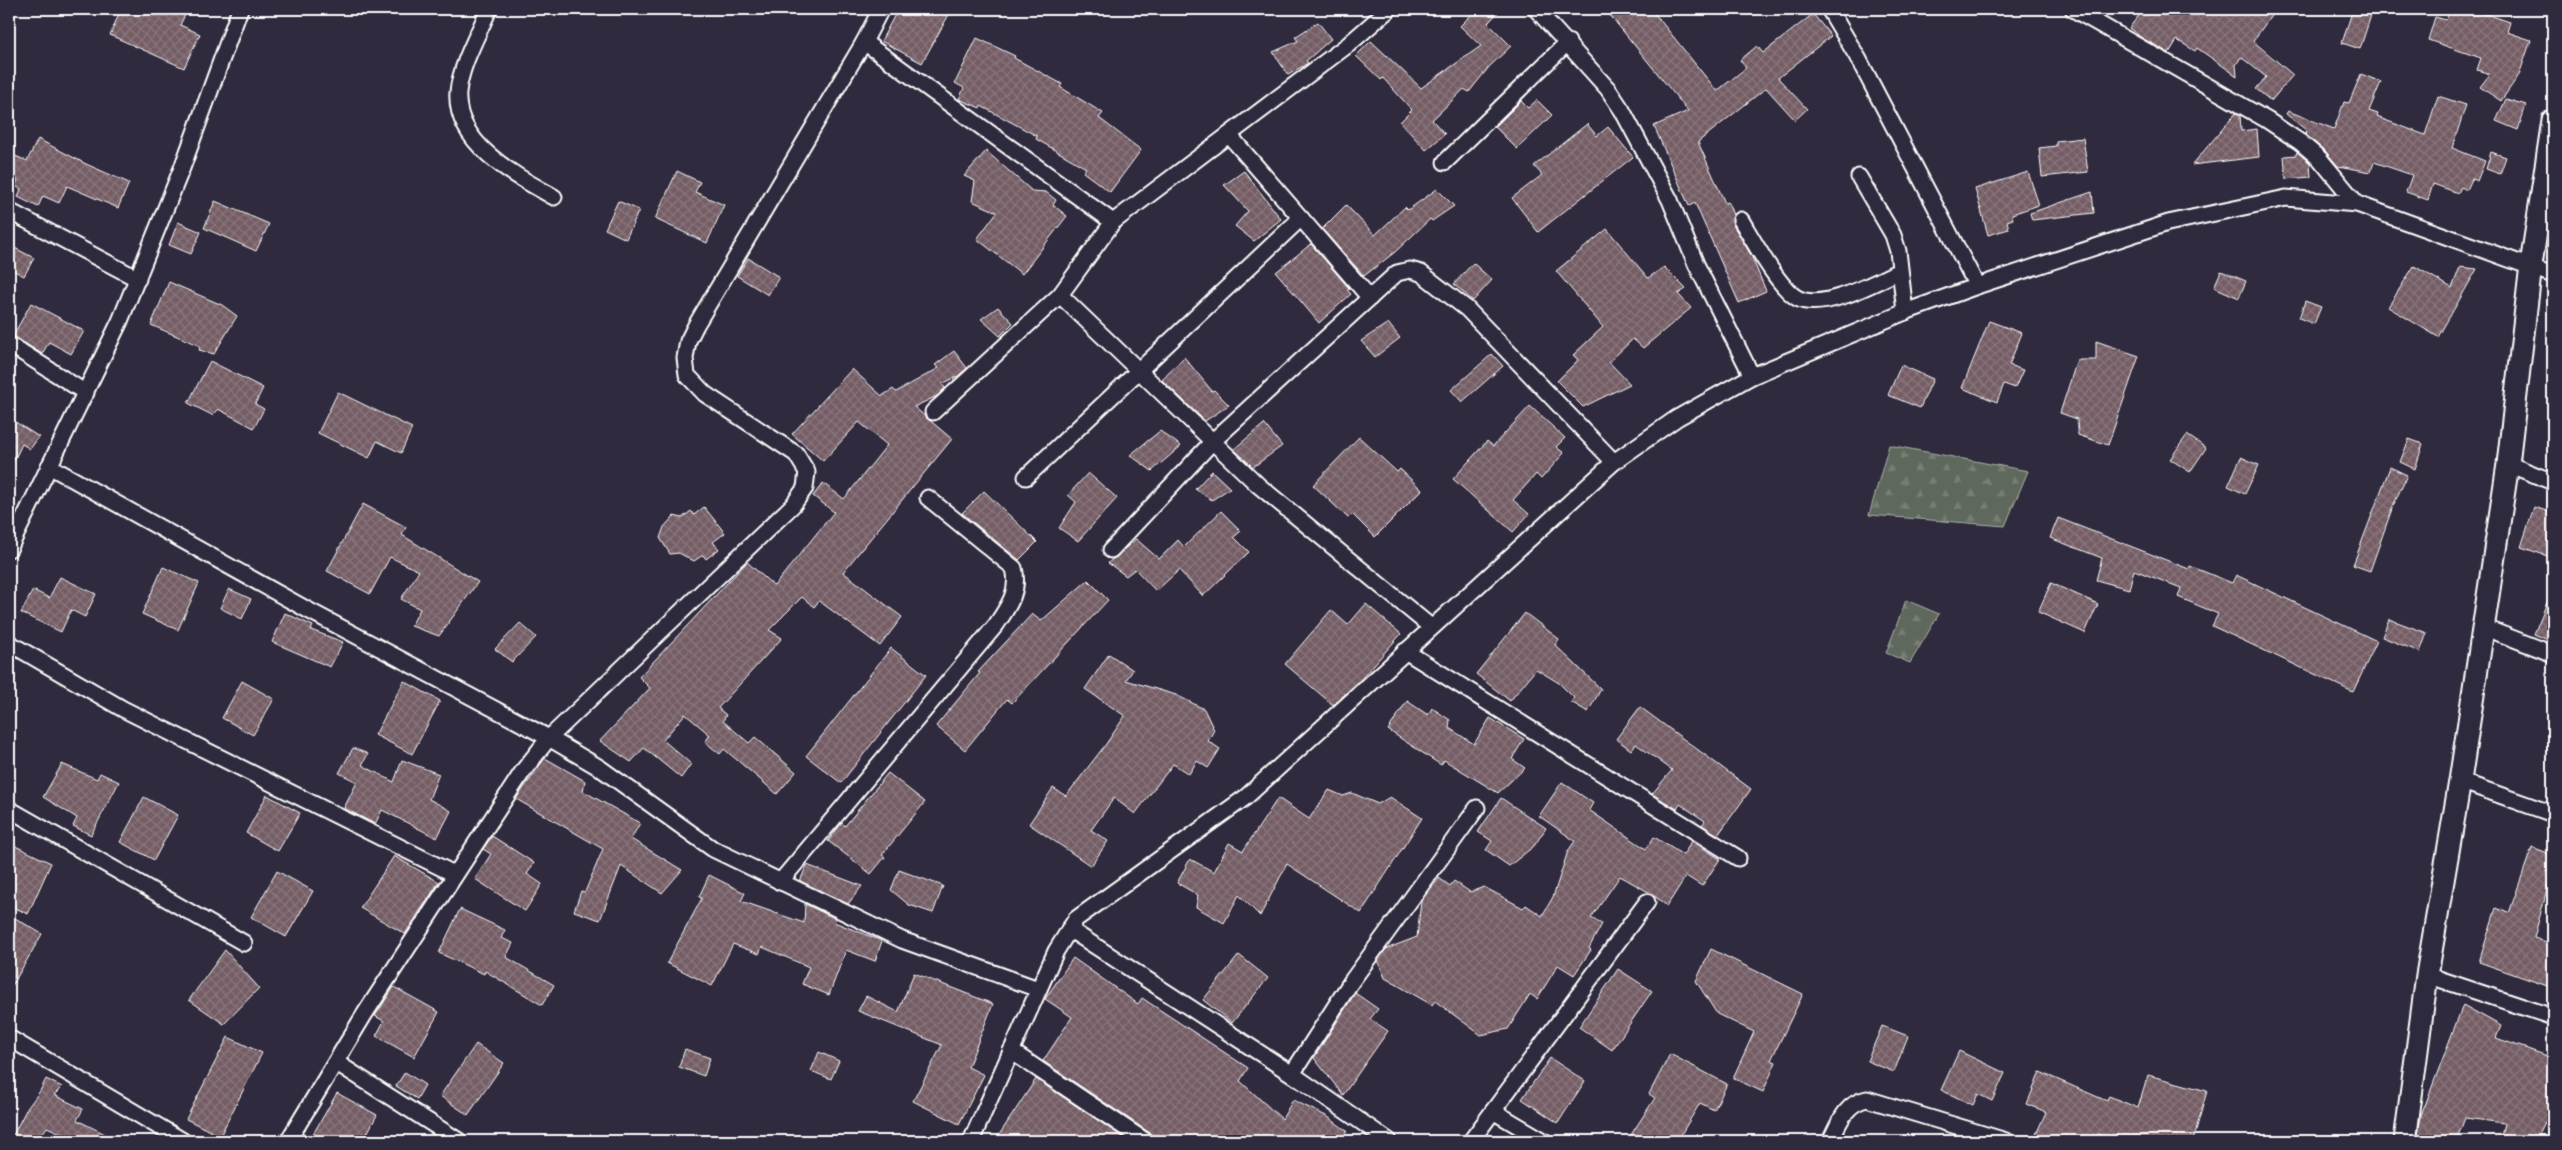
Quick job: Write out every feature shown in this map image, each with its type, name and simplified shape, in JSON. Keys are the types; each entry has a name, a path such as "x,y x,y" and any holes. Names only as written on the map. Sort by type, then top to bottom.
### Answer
{"main road":[{"path":"2405,1141 2427,975 2460,781 2508,464 2531,265 2553,120"}],"street":[{"path":"9,548 86,393 138,278 182,168 240,9"},
{"path":"489,9 462,74 458,106 464,124 487,154 510,172 554,197"},
{"path":"288,1141 337,1063 364,1015 454,874 523,771 549,738 793,504 805,488 806,472 796,454 705,394 687,375 685,358 688,341 696,325 864,42 881,9"},
{"path":"933,412 1060,295 1113,222 1349,44 1389,9"},
{"path":"1536,9 1568,42 1608,90 1631,126 1670,200 1696,264 1752,376"},
{"path":"1829,9 1858,58 1977,286"},
{"path":"2073,9 2267,120 2300,142 2320,159 2357,204"},
{"path":"864,42 1113,222"},
{"path":"1445,162 1568,42"},
{"path":"1229,135 1370,298"},
{"path":"1859,177 1893,235 1898,251 1905,312"},
{"path":"971,1141 1038,989 1056,951 1076,919 1246,797 1430,627 1614,462 1677,418 1752,376 1905,312 1977,286 2168,223 2286,198 2357,204 2531,265 2553,275"},
{"path":"9,211 138,278"},
{"path":"1026,477 1301,218"},
{"path":"1742,220 1767,262 1798,298 1816,301 1832,298 1899,271"},
{"path":"1111,550 1213,442 1397,273 1410,270 1421,272 1467,308 1614,462"},
{"path":"1060,295 1258,485 1430,627"},
{"path":"9,344 86,393"},
{"path":"2508,464 2553,482"},
{"path":"49,466 306,609 549,738 600,768 713,850 902,940 1038,989"},
{"path":"780,882 996,624 1012,599 1017,580 1014,568 928,498"},
{"path":"2483,627 2553,654"},
{"path":"9,643 123,709 454,874"},
{"path":"1404,651 1738,858"},
{"path":"2460,781 2553,814"},
{"path":"1292,1074 1351,982 1477,808"},
{"path":"9,809 244,943"},
{"path":"1471,1141 1647,902"},
{"path":"1069,930 1292,1074 1389,1141"},
{"path":"2427,975 2553,1017"},
{"path":"9,1038 183,1141"},
{"path":"1011,1051 1145,1141"},
{"path":"337,1063 459,1141"},
{"path":"1830,1141 1848,1108 1854,1103 1867,1099 2006,1141"},
{"path":"1493,1111 1544,1141"}],"green space":[{"path":"1889,445 2028,471 2005,526 1869,515"},
{"path":"1906,600 1939,614 1910,663 1886,653"}],"building":[{"path":"121,9 188,9 180,25 200,34 184,68 110,35"},
{"path":"898,9 952,9 922,63 881,41"},
{"path":"1477,9 1501,9 1488,23 1511,46 1489,67 1469,92 1464,89 1432,120 1445,134 1426,150 1400,122 1412,110 1383,78 1381,80 1356,56 1371,41 1421,88 1481,46 1460,26"},
{"path":"1605,9 1651,9 1717,91 1746,68 1740,60 1757,46 1763,53 1813,14 1831,36 1778,78 1807,109 1795,120 1766,88 1698,142 1725,203 1728,202 1733,215 1733,225 1751,255 1766,291 1739,303 1695,203 1689,206 1654,126 1688,111"},
{"path":"2144,9 2276,9 2253,41 2293,75 2271,101 2256,89 2266,77 2241,57 2236,65 2237,76 2197,48 2195,51 2177,40 2169,53 2142,38 2129,28"},
{"path":"2353,9 2373,9 2360,49 2342,43"},
{"path":"2450,9 2471,9 2510,22 2507,32 2531,40 2519,75 2501,101 2480,87 2490,74 2477,70 2481,58 2428,40 2435,17 2446,20"},
{"path":"1318,22 1331,39 1306,61 1308,63 1288,75 1273,52 1298,41 1295,37"},
{"path":"977,38 1015,56 1014,58 1062,84 1060,87 1103,113 1099,118 1141,150 1110,192 1083,172 1086,168 1036,139 1037,136 981,106 980,108 959,99 964,88 955,83"},
{"path":"2361,74 2381,82 2369,111 2378,114 2377,117 2425,135 2438,96 2466,105 2452,148 2485,161 2477,181 2472,179 2467,190 2461,187 2458,193 2433,184 2428,200 2406,192 2412,175 2374,162 2371,172 2338,166 2326,152 2305,134 2306,130 2286,114 2288,111 2334,129 2344,102 2349,103"},
{"path":"2506,99 2526,105 2518,130 2496,121"},
{"path":"1537,100 1552,115 1517,149 1495,127 1521,101 1528,108"},
{"path":"2236,113 2240,115 2241,131 2257,129 2259,157 2192,165"},
{"path":"1587,124 1597,136 1608,127 1633,157 1538,232 1512,198 1542,175 1534,166"},
{"path":"2083,138 2088,172 2042,177 2039,148 2056,146 2056,141"},
{"path":"38,139 86,164 129,183 118,208 67,186 59,203 43,196 38,207 18,197 21,189 15,186 18,180 9,176 9,165 13,155 27,161"},
{"path":"986,151 1032,191 1046,192 1056,200 1053,205 1067,216 1022,274 977,239 997,212 972,201 975,181 964,176"},
{"path":"2297,152 2310,163 2311,177 2286,179 2284,156 2296,155"},
{"path":"2491,152 2506,157 2500,174 2486,169"},
{"path":"677,171 700,182 695,192 724,205 707,243 655,219"},
{"path":"1244,171 1281,219 1254,241 1235,226 1248,211 1224,185"},
{"path":"2028,172 2039,205 2012,214 2013,219 2007,221 2009,229 1988,235 1975,189"},
{"path":"1437,189 1454,206 1432,221 1430,219 1395,252 1364,276 1322,229 1346,205 1375,235 1405,207 1408,210"},
{"path":"2092,192 2094,213 2032,220 2030,213"},
{"path":"215,201 269,224 256,251 204,228"},
{"path":"618,201 639,210 626,239 605,229"},
{"path":"178,222 201,232 191,254 169,245"},
{"path":"1607,229 1648,278 1664,267 1686,289 1678,294 1691,308 1643,348 1633,339 1609,362 1630,384 1583,407 1557,381 1578,360 1573,355 1603,327 1556,271"},
{"path":"1311,244 1349,288 1347,290 1351,294 1319,323 1276,272"},
{"path":"9,245 34,258 24,276 9,268"},
{"path":"748,258 779,277 768,295 737,276"},
{"path":"1473,263 1492,280 1473,301 1454,284"},
{"path":"2414,266 2452,288 2460,267 2477,269 2438,337 2388,307"},
{"path":"2221,271 2246,281 2239,298 2214,287"},
{"path":"169,282 222,305 237,316 214,354 199,350 200,346 151,325"},
{"path":"2305,301 2321,307 2314,324 2299,318"},
{"path":"31,303 84,331 71,354 49,342 42,354 13,336"},
{"path":"998,307 1013,323 1000,336 981,319"},
{"path":"1989,321 2022,333 2009,365 2023,370 2015,388 2004,384 1997,402 1962,388"},
{"path":"1388,323 1400,338 1375,357 1361,341"},
{"path":"2096,341 2139,356 2108,445 2078,435 2077,419 2060,413 2077,360 2096,360"},
{"path":"954,351 967,368 958,376 942,384 945,388 937,396 914,407 952,439 843,572 902,617 880,646 819,601 814,607 802,597 769,630 782,638 718,708 726,715 723,721 749,743 755,737 796,772 777,794 724,749 720,754 705,742 710,735 685,714 663,740 691,764 681,778 644,748 631,762 600,741 650,688 639,677 747,562 774,586 834,512 813,496 823,483 844,499 887,445 859,422 823,461 792,434 852,369 882,396 893,389 896,392 939,368 935,365"},
{"path":"1492,354 1503,366 1462,402 1451,390"},
{"path":"1184,357 1212,391 1214,390 1229,405 1205,421 1162,380"},
{"path":"210,361 263,388 255,404 264,409 254,428 218,409 212,415 188,403"},
{"path":"1901,365 1933,379 1920,408 1888,395"},
{"path":"338,392 412,428 401,453 377,441 369,458 318,433"},
{"path":"1530,406 1565,438 1556,447 1564,453 1541,479 1536,474 1513,500 1529,514 1513,532 1453,479 1487,441 1493,446"},
{"path":"9,418 39,437 30,449 22,444 9,471"},
{"path":"1264,424 1282,446 1253,467 1234,449"},
{"path":"1160,431 1181,446 1152,471 1130,455"},
{"path":"2187,435 2206,448 2190,472 2170,459"},
{"path":"1359,437 1397,472 1400,469 1422,490 1375,537 1352,514 1348,518 1313,485"},
{"path":"2409,439 2423,444 2415,469 2400,462"},
{"path":"2241,457 2259,465 2245,494 2228,486"},
{"path":"2390,467 2407,475 2393,506 2370,571 2353,565"},
{"path":"1212,471 1230,488 1212,500 1195,489"},
{"path":"1088,473 1117,498 1078,541 1059,528 1076,502 1068,495"},
{"path":"984,491 1037,542 1019,560 962,513"},
{"path":"363,504 406,527 402,535 478,582 439,636 411,626 420,609 401,599 419,571 390,557 370,594 327,571"},
{"path":"704,507 725,533 713,542 719,549 706,559 703,555 694,561 679,553 670,554 660,538 664,527 674,516 682,518 691,511 694,515"},
{"path":"2534,507 2553,513 2553,558 2521,547"},
{"path":"1221,511 1241,531 1234,537 1249,552 1203,596 1179,570 1156,591 1135,569 1126,576 1108,563 1136,539 1159,559 1178,540 1184,547"},
{"path":"2058,518 2189,569 2190,566 2232,583 2236,575 2377,641 2353,692 2212,626 2218,614 2178,597 2181,588 2134,570 2129,589 2096,580 2102,558 2050,538"},
{"path":"163,567 199,583 178,630 142,614"},
{"path":"60,577 96,594 85,617 71,610 61,632 21,613 33,590 49,598"},
{"path":"1088,580 1108,600 1012,703 1007,699 965,750 936,726 980,673 978,672 1032,614 1041,621"},
{"path":"2051,583 2098,604 2085,633 2038,612"},
{"path":"2553,588 2553,642 2534,634"},
{"path":"229,589 251,599 242,619 220,608"},
{"path":"1366,604 1401,634 1362,678 1333,705 1285,664 1331,610 1348,625"},
{"path":"285,613 313,626 311,630 343,642 330,667 272,642"},
{"path":"1525,613 1559,639 1555,645 1601,689 1588,712 1571,702 1574,698 1559,683 1536,669 1510,701 1476,674"},
{"path":"2389,619 2427,633 2420,652 2382,637"},
{"path":"520,623 536,637 512,662 495,649"},
{"path":"891,648 926,675 841,783 806,756"},
{"path":"1109,654 1133,670 1126,680 1176,695 1204,709 1214,730 1208,741 1220,749 1208,768 1197,761 1189,774 1173,764 1135,814 1114,798 1091,830 1108,841 1091,866 1029,824 1053,788 1066,796 1125,716 1085,689"},
{"path":"242,681 274,699 253,735 222,718"},
{"path":"404,681 440,701 412,754 375,735"},
{"path":"1407,701 1428,715 1432,708 1450,720 1449,728 1474,744 1490,718 1524,739 1512,759 1525,768 1498,793 1444,760 1441,765 1388,730"},
{"path":"1640,707 1751,789 1718,835 1702,825 1705,821 1680,804 1677,809 1652,794 1672,770 1636,744 1631,750 1616,739"},
{"path":"353,748 368,754 362,765 394,782 402,760 439,774 429,799 451,811 437,838 382,810 375,824 344,808 357,782 339,773"},
{"path":"545,758 585,781 583,791 640,823 631,839 682,870 662,893 621,866 600,920 574,911 581,891 585,892 603,849 516,799"},
{"path":"62,764 97,779 100,773 119,782 91,835 73,826 77,818 43,797"},
{"path":"888,773 925,802 882,855 885,857 871,874 828,841 842,823 845,826"},
{"path":"1562,782 1593,803 1589,810 1646,849 1654,837 1683,855 1692,841 1720,859 1702,886 1686,876 1667,906 1652,894 1620,876 1591,918 1602,924 1589,948 1591,950 1574,975 1558,965 1537,999 1530,994 1508,1029 1481,1035 1435,1001 1432,1005 1385,978 1378,960 1386,949 1417,937 1421,901 1439,878 1450,886 1454,881 1470,892 1484,887 1523,908 1526,905 1542,916 1553,897 1568,851 1575,841 1539,816"},
{"path":"1329,790 1343,796 1352,793 1378,804 1390,797 1422,818 1361,913 1287,864 1260,916 1239,895 1224,923 1196,907 1198,895 1177,883 1190,859 1214,872 1229,843 1243,851 1278,798 1309,819"},
{"path":"267,795 300,813 278,851 246,833"},
{"path":"144,797 178,815 154,860 120,842"},
{"path":"1501,798 1546,828 1534,846 1509,866 1486,850 1492,841 1478,832"},
{"path":"492,836 534,863 527,874 542,884 525,911 475,879 491,854 483,849"},
{"path":"9,843 51,863 28,914 9,905"},
{"path":"2532,847 2553,855 2553,867 2534,938 2553,944 2553,988 2479,962 2496,908 2509,913"},
{"path":"394,856 439,882 405,934 360,908"},
{"path":"807,865 862,886 848,904 800,881"},
{"path":"899,870 943,886 933,913 909,905 891,890"},
{"path":"277,871 313,891 286,937 251,917"},
{"path":"709,875 745,893 741,901 804,923 805,904 836,919 834,922 882,941 875,961 846,950 829,995 802,984 809,967 762,947 759,954 733,944 712,986 667,963 702,898 699,897"},
{"path":"460,909 505,930 501,938 513,943 506,957 554,985 542,1005 485,971 484,974 439,953"},
{"path":"15,918 42,934 9,991 9,928"},
{"path":"1711,949 1803,994 1771,1060 1776,1062 1763,1092 1733,1078 1754,1032 1717,1014 1696,981"},
{"path":"225,950 259,988 224,1024 189,1000"},
{"path":"1239,955 1268,978 1232,1023 1203,1000"},
{"path":"1073,958 1138,1004 1142,998 1248,1068 1240,1081 1282,1119 1293,1100 1328,1117 1347,1131 1340,1141 1154,1141 1150,1133 1043,1061 1072,1017 1045,999"},
{"path":"1618,969 1652,991 1612,1050 1579,1027"},
{"path":"914,973 993,1004 968,1067 984,1075 959,1124 913,1101 942,1045 858,1011 866,996 898,1012"},
{"path":"394,987 439,1012 414,1057 376,1036 384,1021 375,1016"},
{"path":"1355,993 1378,1009 1370,1019 1388,1031 1343,1095 1314,1058"},
{"path":"2463,1005 2501,1026 2496,1038 2553,1058 2553,1107 2536,1141 2500,1141 2504,1123 2465,1118 2456,1141 2438,1141 2418,1135 2421,1116"},
{"path":"1882,1026 1908,1036 1894,1072 1867,1061"},
{"path":"228,1037 262,1053 220,1136 186,1119"},
{"path":"476,1044 504,1063 468,1115 440,1096"},
{"path":"685,1049 710,1058 704,1076 679,1067"},
{"path":"1959,1051 2005,1073 1992,1101 1978,1094 1973,1105 1941,1090"},
{"path":"819,1052 839,1061 831,1079 811,1071"},
{"path":"1670,1054 1727,1084 1714,1110 1700,1103 1677,1141 1627,1141 1655,1098 1649,1094"},
{"path":"1550,1058 1585,1081 1558,1123 1522,1099"},
{"path":"405,1072 425,1085 417,1099 396,1086"},
{"path":"2040,1072 2107,1101 2109,1096 2138,1108 2148,1075 2207,1091 2193,1141 2119,1141 2098,1134 2096,1141 2033,1141 2046,1112 2027,1104"},
{"path":"46,1079 62,1087 54,1095 83,1109 77,1120 119,1141 79,1141 47,1127 37,1141 10,1141 26,1110"},
{"path":"1036,1079 1129,1141 995,1141"},
{"path":"337,1093 377,1115 363,1141 309,1141"}]}
